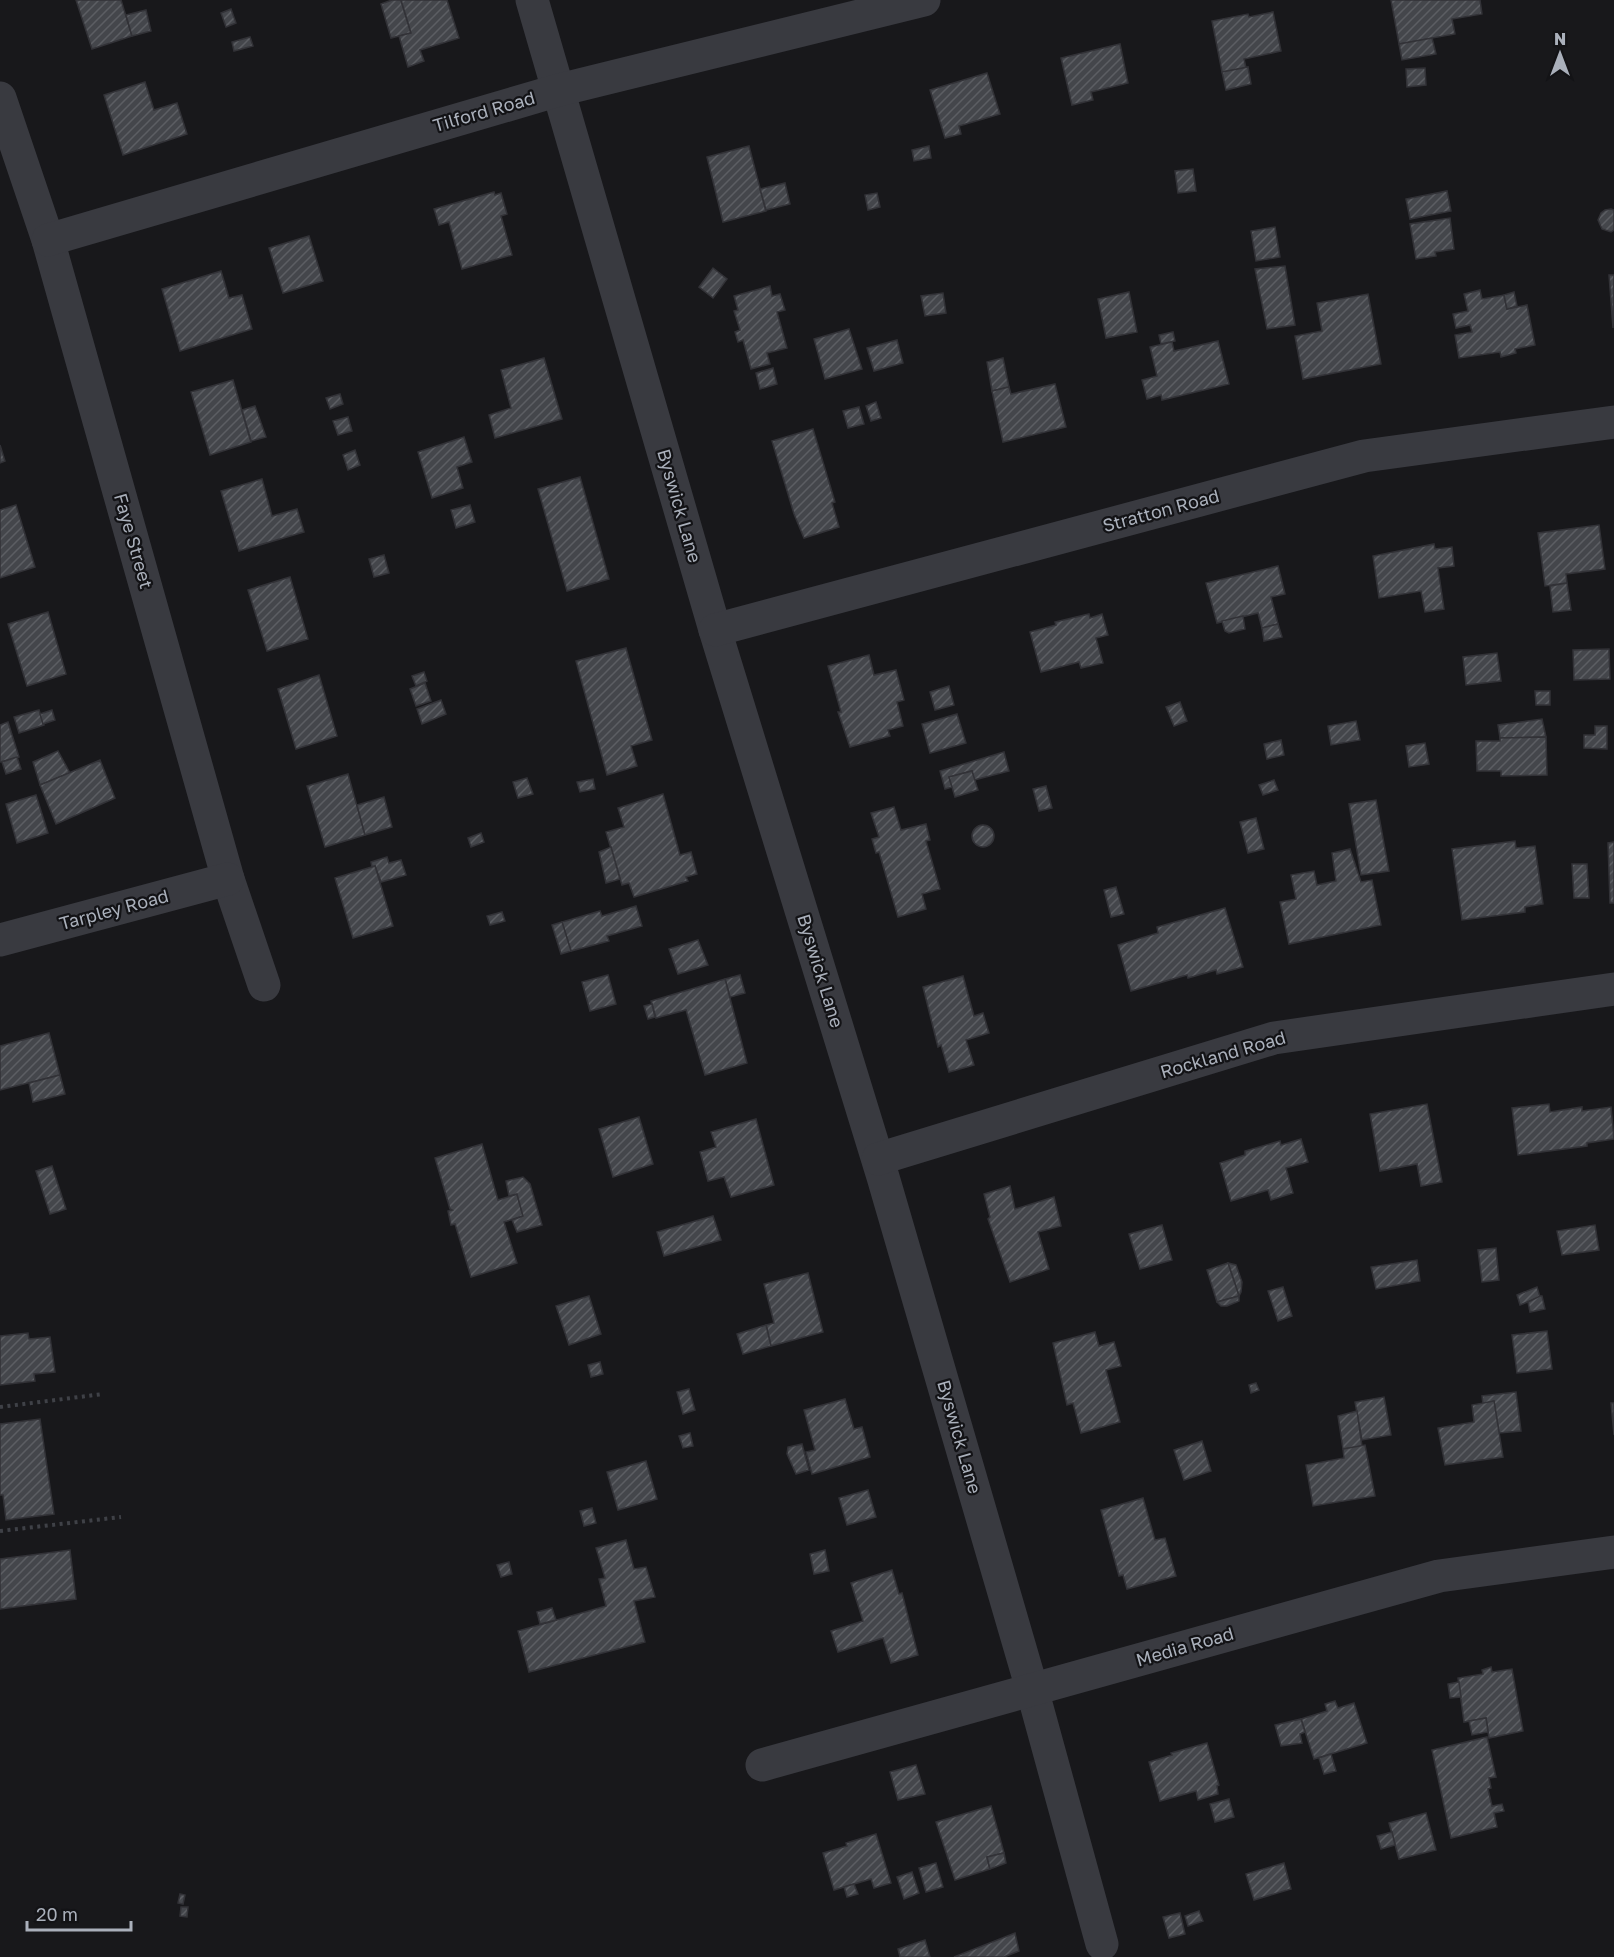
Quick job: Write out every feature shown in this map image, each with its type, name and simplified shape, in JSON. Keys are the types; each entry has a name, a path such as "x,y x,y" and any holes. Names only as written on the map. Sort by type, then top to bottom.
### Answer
{"street":[{"name":"Byswick Lane","path":"532,0 715,630 878,1159 1032,1689 1102,1944"},
{"name":"Tilford Road","path":"48,240 559,90 924,0"},
{"name":"Faye Street","path":"0,98 48,240 228,879 264,985"},
{"name":"Stratton Road","path":"715,630 1364,456 1614,422"},
{"name":"Tarpley Road","path":"0,940 228,879"},
{"name":"Rockland Road","path":"878,1159 1274,1038 1614,989"},
{"name":"Media Road","path":"762,1765 1439,1576 1614,1552"}],"path":[{"path":"0,1407 103,1394"},
{"path":"0,1531 121,1517"}],"building":[{"path":"76,0 121,0 132,36 92,49"},
{"path":"401,0 411,33 391,38 381,4"},
{"path":"401,0 447,0 459,38 420,50 424,61 408,67 399,36 411,33"},
{"path":"1391,0 1480,0 1482,14 1452,19 1455,34 1399,44"},
{"path":"231,9 236,23 226,27 221,13"},
{"path":"146,10 151,31 132,36 126,15"},
{"path":"1273,12 1281,51 1244,59 1246,68 1222,72 1212,21"},
{"path":"250,37 253,46 234,51 232,42"},
{"path":"1432,38 1436,54 1402,60 1399,44"},
{"path":"1120,44 1128,83 1091,92 1093,100 1072,105 1061,58"},
{"path":"1248,67 1251,84 1226,90 1222,72"},
{"path":"1425,68 1426,85 1407,87 1406,69"},
{"path":"987,73 1000,114 959,126 961,134 945,138 930,90"},
{"path":"145,82 154,110 177,103 187,134 123,155 104,95"},
{"path":"749,146 766,211 723,222 707,157"},
{"path":"929,146 931,158 914,161 912,150"},
{"path":"1193,169 1196,191 1178,193 1175,171"},
{"path":"785,183 790,204 766,210 760,189"},
{"path":"1447,191 1451,211 1410,219 1406,199"},
{"path":"494,192 495,195 501,193 507,214 501,216 512,255 462,269 449,222 439,225 434,209"},
{"path":"877,193 880,207 868,210 865,195"},
{"path":"1614,210 1614,230 1611,232 1602,229 1598,220 1601,213"},
{"path":"1450,218 1454,249 1435,252 1436,256 1416,259 1410,224"},
{"path":"1275,227 1280,257 1256,261 1251,231"},
{"path":"309,236 323,281 283,293 269,248"},
{"path":"1285,266 1295,325 1267,329 1255,269"},
{"path":"713,268 727,279 713,298 699,287"},
{"path":"221,271 229,298 242,295 252,329 180,351 162,289"},
{"path":"1609,275 1614,275 1613,328"},
{"path":"770,286 772,296 780,294 785,310 777,312 787,348 767,353 770,364 751,369 743,340 738,342 735,332 740,330 734,311 738,310 734,296"},
{"path":"1480,290 1482,299 1504,295 1507,309 1527,305 1535,345 1515,349 1516,353 1501,357 1500,352 1459,358 1455,335 1472,332 1470,325 1456,328 1453,314 1468,311 1464,294"},
{"path":"1129,292 1137,332 1106,338 1098,299"},
{"path":"1514,292 1517,306 1507,309 1504,295"},
{"path":"943,293 946,313 925,316 921,296"},
{"path":"1368,294 1381,364 1303,379 1295,336 1322,331 1317,303"},
{"path":"849,329 862,369 825,379 814,339"},
{"path":"1173,332 1175,341 1161,344 1159,335"},
{"path":"897,340 903,363 874,371 867,348"},
{"path":"1218,341 1229,384 1162,400 1161,395 1147,399 1142,380 1157,376 1150,347 1172,342 1174,351"},
{"path":"544,358 562,419 495,438 489,415 511,408 501,370"},
{"path":"1003,358 1009,387 992,391 987,362"},
{"path":"773,368 777,384 760,389 756,373"},
{"path":"233,380 251,442 210,455 191,392"},
{"path":"1055,384 1066,427 1003,442 992,391 1009,387 1011,394"},
{"path":"340,394 343,404 330,409 326,398"},
{"path":"876,402 881,418 871,421 866,406"},
{"path":"255,406 266,437 251,441 242,410"},
{"path":"859,407 864,424 848,428 843,411"},
{"path":"348,417 352,431 338,435 333,421"},
{"path":"813,429 835,502 832,503 839,527 804,538 794,514 772,441"},
{"path":"464,437 472,462 457,467 463,488 432,498 418,452"},
{"path":"0,445 5,461 0,463"},
{"path":"355,450 360,465 348,470 343,455"},
{"path":"580,477 609,579 567,591 538,489"},
{"path":"262,479 272,516 297,509 304,532 239,551 221,491"},
{"path":"16,505 35,567 0,578 0,510"},
{"path":"470,505 475,522 456,528 451,510"},
{"path":"1599,525 1605,569 1566,574 1567,583 1545,586 1538,533"},
{"path":"1434,544 1435,549 1452,547 1454,566 1438,568 1444,609 1425,612 1421,591 1379,598 1373,556"},
{"path":"384,555 389,573 374,577 369,559"},
{"path":"1278,566 1285,594 1271,597 1278,624 1262,628 1258,613 1217,623 1206,583"},
{"path":"290,577 308,639 267,651 248,590"},
{"path":"1567,583 1571,610 1553,612 1550,586"},
{"path":"48,612 66,674 27,686 8,624"},
{"path":"1089,614 1090,618 1102,614 1108,635 1096,638 1103,663 1081,668 1079,662 1041,672 1030,632 1056,625 1055,622"},
{"path":"1243,616 1245,629 1229,633 1225,631 1222,621"},
{"path":"1278,624 1282,637 1264,641 1262,628"},
{"path":"626,648 652,740 631,746 637,766 607,775 576,661"},
{"path":"1609,649 1610,679 1574,680 1573,650"},
{"path":"1497,653 1501,681 1466,685 1463,657"},
{"path":"869,655 874,675 896,670 904,700 897,702 903,726 888,730 890,736 850,747 838,712 841,712 828,666"},
{"path":"424,672 427,681 416,686 412,676"},
{"path":"319,675 337,736 296,749 278,689"},
{"path":"425,683 431,701 416,706 410,689"},
{"path":"949,686 954,705 935,710 930,692"},
{"path":"1535,691 1550,691 1550,705 1536,705"},
{"path":"441,700 446,714 422,724 417,709"},
{"path":"1180,702 1187,721 1174,726 1166,707"},
{"path":"39,710 44,725 19,733 14,717"},
{"path":"52,710 55,720 43,724 40,714"},
{"path":"957,714 966,743 930,753 922,724"},
{"path":"1542,719 1546,737 1500,738 1498,725"},
{"path":"1356,721 1360,740 1331,745 1328,726"},
{"path":"8,722 19,757 0,762 0,725"},
{"path":"1595,726 1607,726 1607,749 1584,748 1584,735 1595,735"},
{"path":"1546,737 1547,775 1501,776 1501,771 1477,771 1476,741"},
{"path":"1281,740 1284,755 1267,759 1264,744"},
{"path":"1425,743 1429,764 1409,767 1406,746"},
{"path":"58,751 70,773 40,785 33,762"},
{"path":"1004,752 1009,771 974,780 972,771 949,777 952,787 945,789 940,771"},
{"path":"17,757 21,769 6,774 2,762"},
{"path":"100,760 115,798 56,824 40,785"},
{"path":"972,771 978,790 955,797 949,777"},
{"path":"348,774 365,835 325,847 307,786"},
{"path":"527,778 533,794 518,798 513,782"},
{"path":"593,779 595,789 580,792 577,782"},
{"path":"1274,780 1278,790 1263,795 1259,785"},
{"path":"1046,786 1052,808 1039,811 1033,789"},
{"path":"663,794 680,855 691,852 697,874 686,877 688,881 634,897 629,883 622,885 606,832 624,827 618,808"},
{"path":"36,795 48,833 17,843 6,804"},
{"path":"384,797 392,827 365,835 357,805"},
{"path":"1376,800 1389,871 1361,875 1349,804"},
{"path":"894,807 901,830 926,824 930,840 926,841 940,889 922,894 926,909 898,917 879,852 876,853 872,839 879,837 871,813"},
{"path":"1256,818 1264,849 1248,853 1240,822"},
{"path":"983,825 991,828 994,836 991,844 983,847 975,844 972,836 975,828"},
{"path":"481,833 484,842 471,847 468,838"},
{"path":"1515,841 1516,848 1535,846 1543,904 1525,907 1525,912 1462,920 1452,849"},
{"path":"1614,842 1614,903 1610,903 1608,843"},
{"path":"611,847 620,879 606,883 599,852"},
{"path":"1350,849 1361,882 1372,880 1381,925 1289,944 1280,902 1296,899 1291,875 1314,871 1317,885 1336,881 1332,853"},
{"path":"387,857 389,863 401,860 406,875 381,882 371,862"},
{"path":"1572,864 1587,864 1589,898 1574,898"},
{"path":"375,866 393,926 353,938 335,878"},
{"path":"1116,887 1124,914 1111,917 1104,890"},
{"path":"636,906 642,926 607,936 609,941 571,951 562,922 600,911 602,916"},
{"path":"1225,908 1243,967 1217,974 1216,970 1188,978 1187,975 1131,991 1118,945 1158,933 1157,927"},
{"path":"502,912 505,921 490,925 487,916"},
{"path":"562,922 571,951 561,954 552,925"},
{"path":"698,940 708,965 678,974 669,949"},
{"path":"608,975 616,1004 590,1011 582,982"},
{"path":"740,975 745,993 730,997 725,979"},
{"path":"963,976 974,1016 983,1013 989,1033 966,1040 974,1065 949,1072 941,1045 938,1047 923,987"},
{"path":"725,979 747,1063 705,1075 686,1010 656,1018 651,1001"},
{"path":"652,1004 655,1017 648,1019 644,1006"},
{"path":"49,1033 60,1075 0,1090 0,1046"},
{"path":"60,1075 65,1094 33,1102 29,1083"},
{"path":"1427,1104 1442,1182 1421,1186 1417,1164 1380,1171 1370,1114"},
{"path":"1549,1104 1550,1112 1582,1107 1582,1111 1611,1107 1614,1139 1587,1143 1587,1146 1518,1155 1512,1108"},
{"path":"639,1117 653,1164 613,1177 599,1129"},
{"path":"756,1119 774,1185 731,1197 724,1177 708,1181 700,1152 716,1147 711,1132"},
{"path":"1301,1139 1308,1162 1286,1168 1293,1193 1271,1200 1268,1190 1231,1201 1220,1163 1245,1155 1245,1151 1280,1141 1281,1145"},
{"path":"482,1144 498,1200 517,1194 523,1216 504,1222 517,1263 471,1277 455,1224 451,1225 448,1211 452,1210 435,1158"},
{"path":"52,1166 66,1209 50,1214 36,1171"},
{"path":"523,1177 530,1184 542,1225 517,1232 512,1220 523,1216 517,1194 509,1196 506,1181"},
{"path":"1010,1186 1015,1209 1054,1197 1061,1226 1038,1232 1049,1269 1010,1282 988,1219 990,1217 984,1194"},
{"path":"713,1216 721,1240 664,1256 657,1232"},
{"path":"1162,1225 1172,1260 1140,1269 1129,1234"},
{"path":"1595,1225 1599,1250 1562,1255 1557,1231"},
{"path":"1496,1248 1499,1280 1482,1282 1478,1250"},
{"path":"1417,1260 1420,1281 1376,1289 1371,1267"},
{"path":"1228,1263 1236,1265 1242,1282 1239,1296"},
{"path":"1228,1263 1239,1296 1217,1302 1207,1270"},
{"path":"808,1273 823,1332 771,1346 766,1325 774,1323 764,1284"},
{"path":"1283,1287 1292,1316 1278,1321 1268,1291"},
{"path":"1537,1287 1540,1297 1520,1305 1517,1295"},
{"path":"589,1296 601,1334 569,1345 556,1306"},
{"path":"1239,1296 1239,1301 1227,1306 1221,1306 1217,1302"},
{"path":"1542,1296 1545,1309 1530,1312 1528,1302"},
{"path":"766,1325 771,1346 743,1354 737,1334"},
{"path":"1547,1331 1552,1369 1517,1373 1512,1335"},
{"path":"1095,1332 1099,1346 1114,1342 1121,1366 1106,1370 1120,1422 1081,1433 1073,1403 1067,1405 1053,1343"},
{"path":"28,1333 29,1339 50,1337 55,1372 34,1374 35,1381 0,1385 0,1336"},
{"path":"600,1362 603,1374 591,1377 588,1365"},
{"path":"1256,1383 1259,1390 1251,1393 1249,1385"},
{"path":"689,1389 695,1410 683,1414 677,1392"},
{"path":"1516,1392 1521,1431 1499,1433 1494,1401 1483,1404 1482,1396"},
{"path":"1384,1397 1391,1435 1362,1440 1355,1402"},
{"path":"845,1399 854,1429 862,1427 870,1457 812,1474 806,1452 815,1450 804,1410"},
{"path":"1494,1401 1503,1457 1445,1465 1438,1428 1474,1422 1472,1405"},
{"path":"1611,1403 1614,1403 1614,1435"},
{"path":"1357,1411 1362,1446 1343,1449 1338,1416"},
{"path":"40,1419 54,1514 6,1520 3,1495 0,1495 0,1424"},
{"path":"690,1433 693,1446 683,1448 679,1436"},
{"path":"1202,1441 1211,1471 1184,1480 1174,1450"},
{"path":"802,1444 809,1470 796,1474 787,1454 788,1447"},
{"path":"1365,1445 1375,1496 1313,1506 1306,1465 1344,1458 1343,1449"},
{"path":"646,1461 657,1499 618,1510 607,1472"},
{"path":"868,1490 876,1517 847,1525 839,1498"},
{"path":"1143,1498 1155,1540 1165,1538 1176,1576 1127,1589 1123,1575 1119,1576 1101,1510"},
{"path":"592,1508 596,1523 584,1526 580,1511"},
{"path":"626,1540 634,1569 646,1567 655,1597 634,1601 645,1642 529,1672 518,1631 606,1606 599,1579 605,1578 596,1548"},
{"path":"70,1550 76,1599 0,1609 0,1559"},
{"path":"825,1550 829,1571 814,1574 810,1554"},
{"path":"509,1562 512,1574 501,1577 497,1565"},
{"path":"892,1570 899,1594 902,1593 918,1655 891,1663 883,1638 838,1652 831,1631 863,1621 851,1583"},
{"path":"552,1608 556,1620 540,1624 537,1612"},
{"path":"1491,1667 1492,1672 1512,1669 1523,1731 1489,1738 1486,1718 1464,1722 1458,1678 1483,1674 1482,1670"},
{"path":"1459,1682 1461,1697 1450,1698 1448,1684"},
{"path":"1335,1701 1338,1708 1354,1703 1367,1743 1314,1759 1301,1719 1327,1711 1325,1704"},
{"path":"1486,1718 1488,1732 1472,1735 1469,1721"},
{"path":"1301,1719 1305,1732 1300,1734 1302,1743 1281,1746 1275,1725"},
{"path":"1487,1737 1496,1777 1489,1778 1491,1788 1488,1789 1492,1806 1502,1804 1504,1811 1494,1813 1497,1827 1451,1838 1432,1750"},
{"path":"1207,1743 1219,1785 1217,1786 1218,1794 1198,1800 1196,1791 1160,1801 1149,1762"},
{"path":"1331,1754 1336,1771 1324,1774 1319,1758"},
{"path":"916,1765 925,1794 898,1800 890,1772"},
{"path":"1229,1799 1234,1817 1215,1822 1210,1804"},
{"path":"991,1806 1004,1853 987,1857 990,1869 955,1880 936,1822"},
{"path":"1426,1813 1436,1850 1399,1859 1389,1823"},
{"path":"1392,1832 1395,1845 1381,1849 1377,1836"},
{"path":"876,1834 891,1883 874,1888 871,1879 834,1890 823,1853"},
{"path":"1004,1853 1006,1863 990,1869 987,1857"},
{"path":"936,1863 943,1887 926,1892 919,1868"},
{"path":"1284,1863 1291,1889 1254,1900 1246,1874"},
{"path":"912,1872 919,1893 904,1899 897,1877"},
{"path":"854,1884 858,1894 847,1897 844,1887"},
{"path":"180,1894 185,1895 183,1904 178,1903"},
{"path":"181,1907 188,1907 187,1917 180,1916"},
{"path":"1199,1911 1203,1921 1188,1926 1185,1916"},
{"path":"1180,1913 1185,1934 1169,1938 1163,1917"},
{"path":"1015,1933 1019,1951 1004,1957 954,1957"},
{"path":"925,1940 930,1957 900,1957 898,1949"}]}
